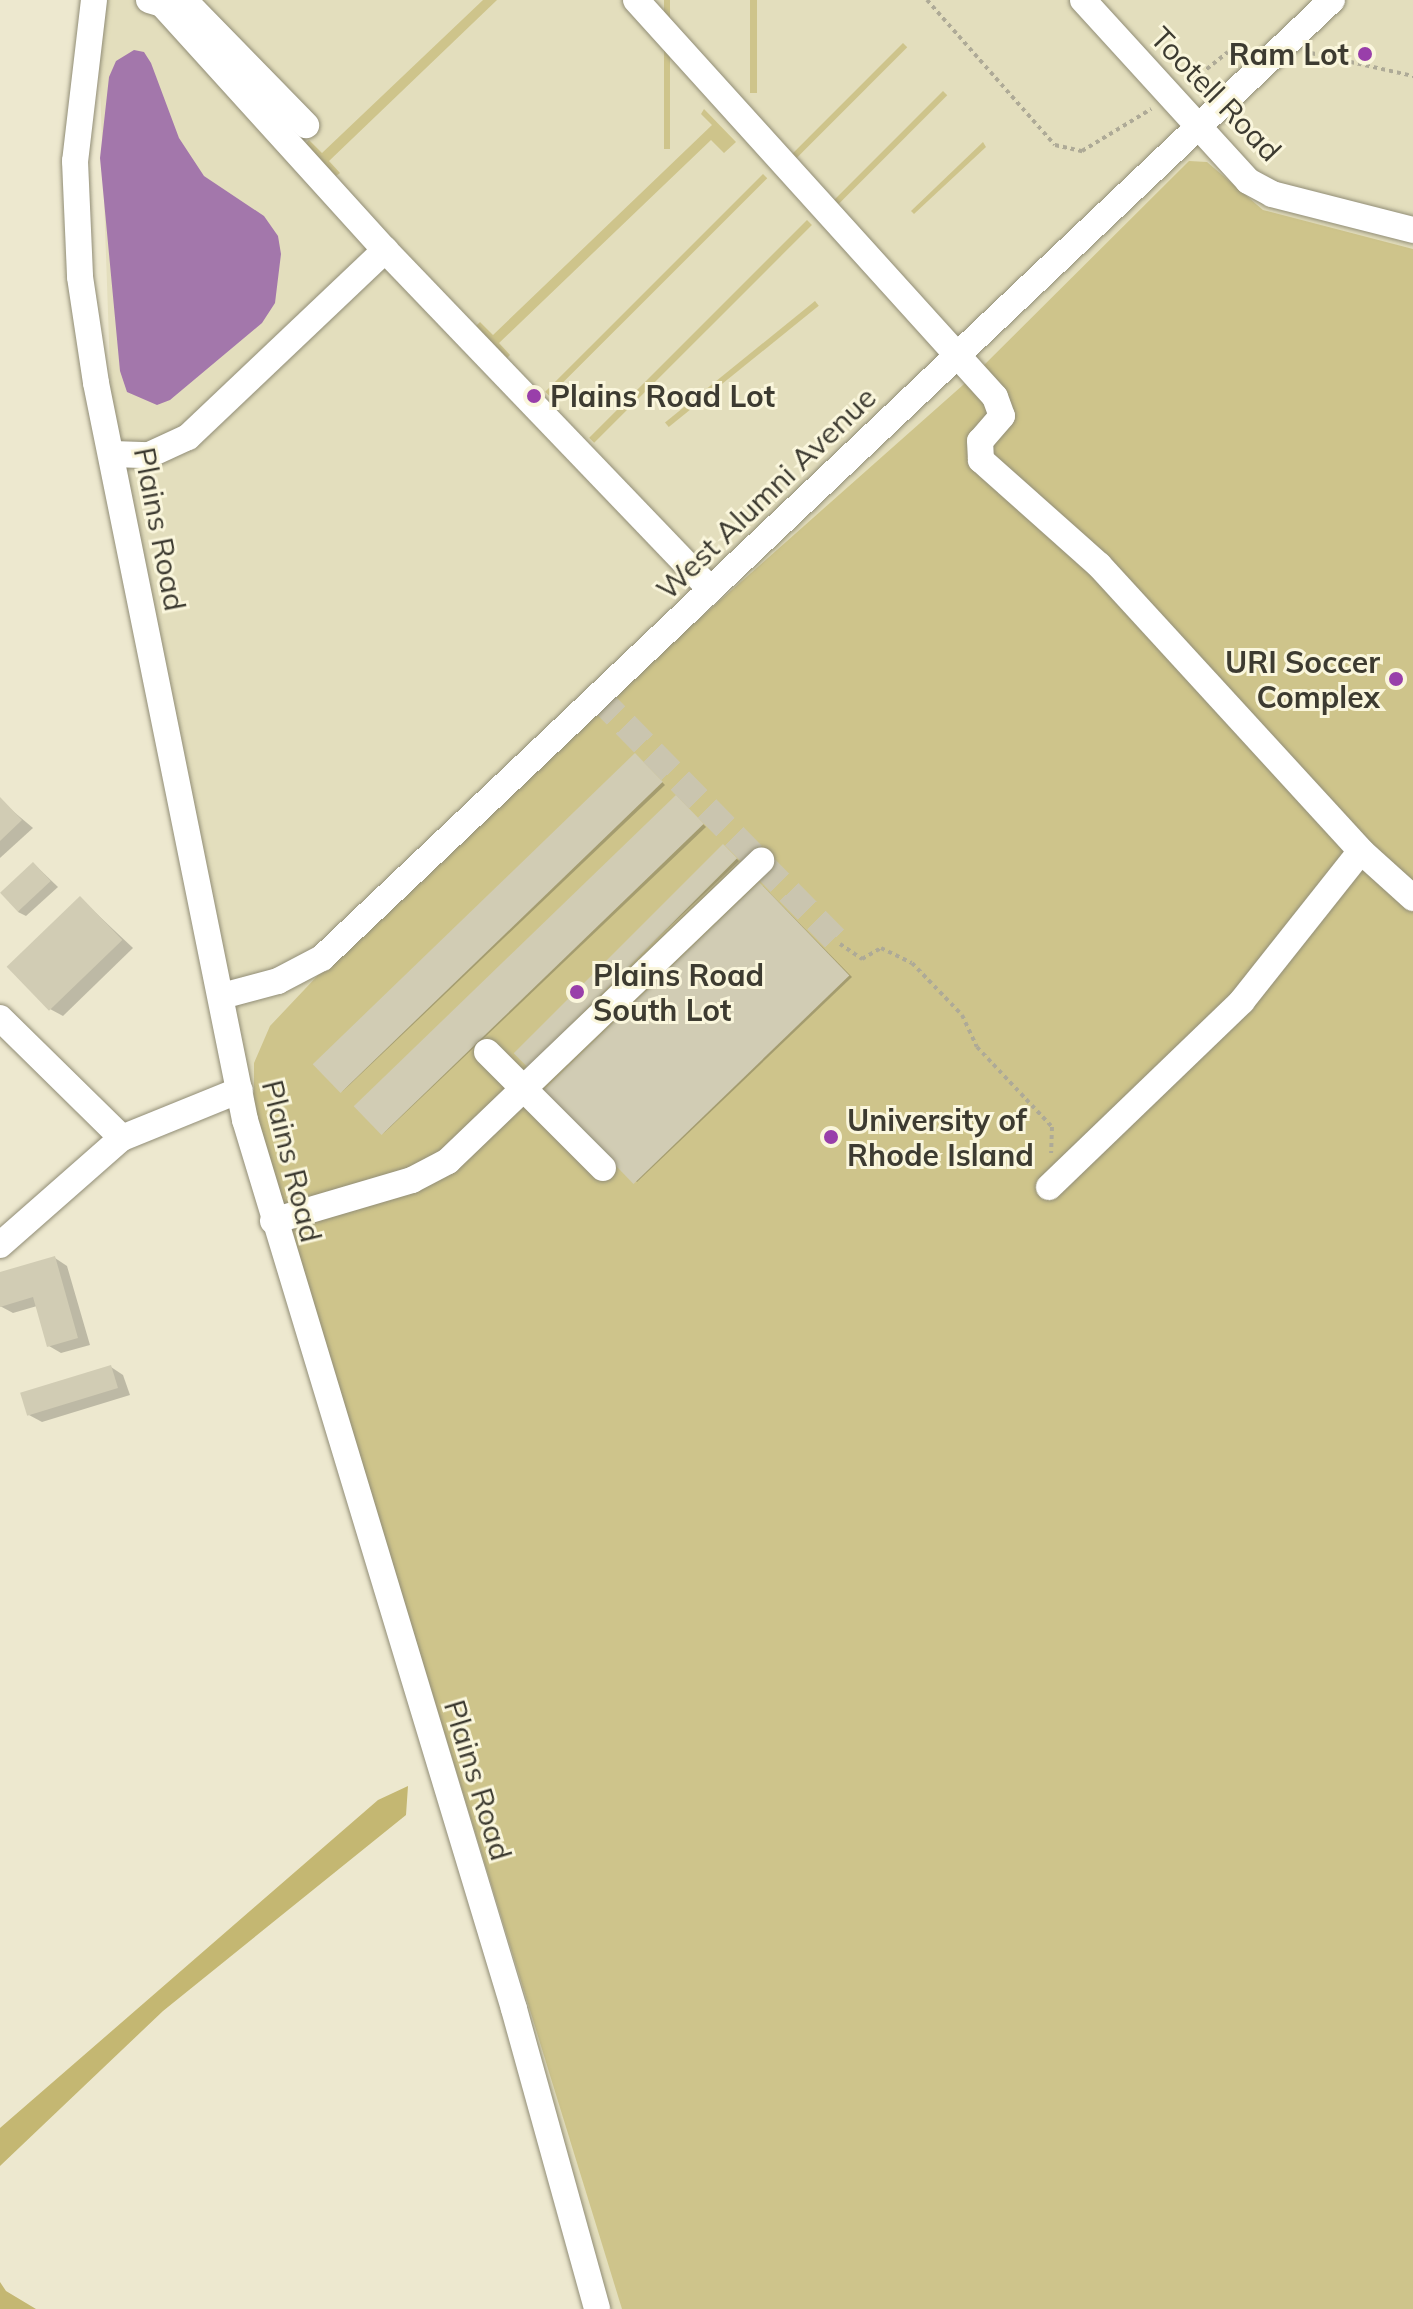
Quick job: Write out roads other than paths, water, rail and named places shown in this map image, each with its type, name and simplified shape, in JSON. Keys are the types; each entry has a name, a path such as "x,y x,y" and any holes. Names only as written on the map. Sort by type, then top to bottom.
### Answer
{"street":[{"name":"Plains Road","path":"94,0 82,78 77,205 80,277 240,1090 273,1221 514,2009 597,2309"},
{"path":"149,0 162,4 385,250 710,589"},
{"path":"184,0 306,125"},
{"path":"636,0 1002,407 998,424 980,441 981,460 1099,565 1361,851 1413,898"},
{"name":"Tootell Road","path":"1083,0 1248,181 1272,194 1413,230"},
{"name":"West Alumni Avenue","path":"222,996 278,981 322,958 1332,0"},
{"path":"113,454 149,455 188,437 385,250"},
{"path":"1049,1187 1242,1001 1361,851"},
{"path":"273,1221 412,1180 448,1161 761,861"},
{"path":"0,1018 122,1138"},
{"path":"487,1052 603,1168"},
{"path":"0,1245 122,1138 240,1090"}],"tunnel":[{"path":"598,697 840,944"}],"place":[{"name":"Ram Lot","path":"1365,54"},
{"name":"Plains Road Lot","path":"534,396"},
{"name":"URI Soccer Complex","path":"1396,679"},
{"name":"Plains Road South Lot","path":"577,992"},
{"name":"University of Rhode Island","path":"831,1137"}]}
